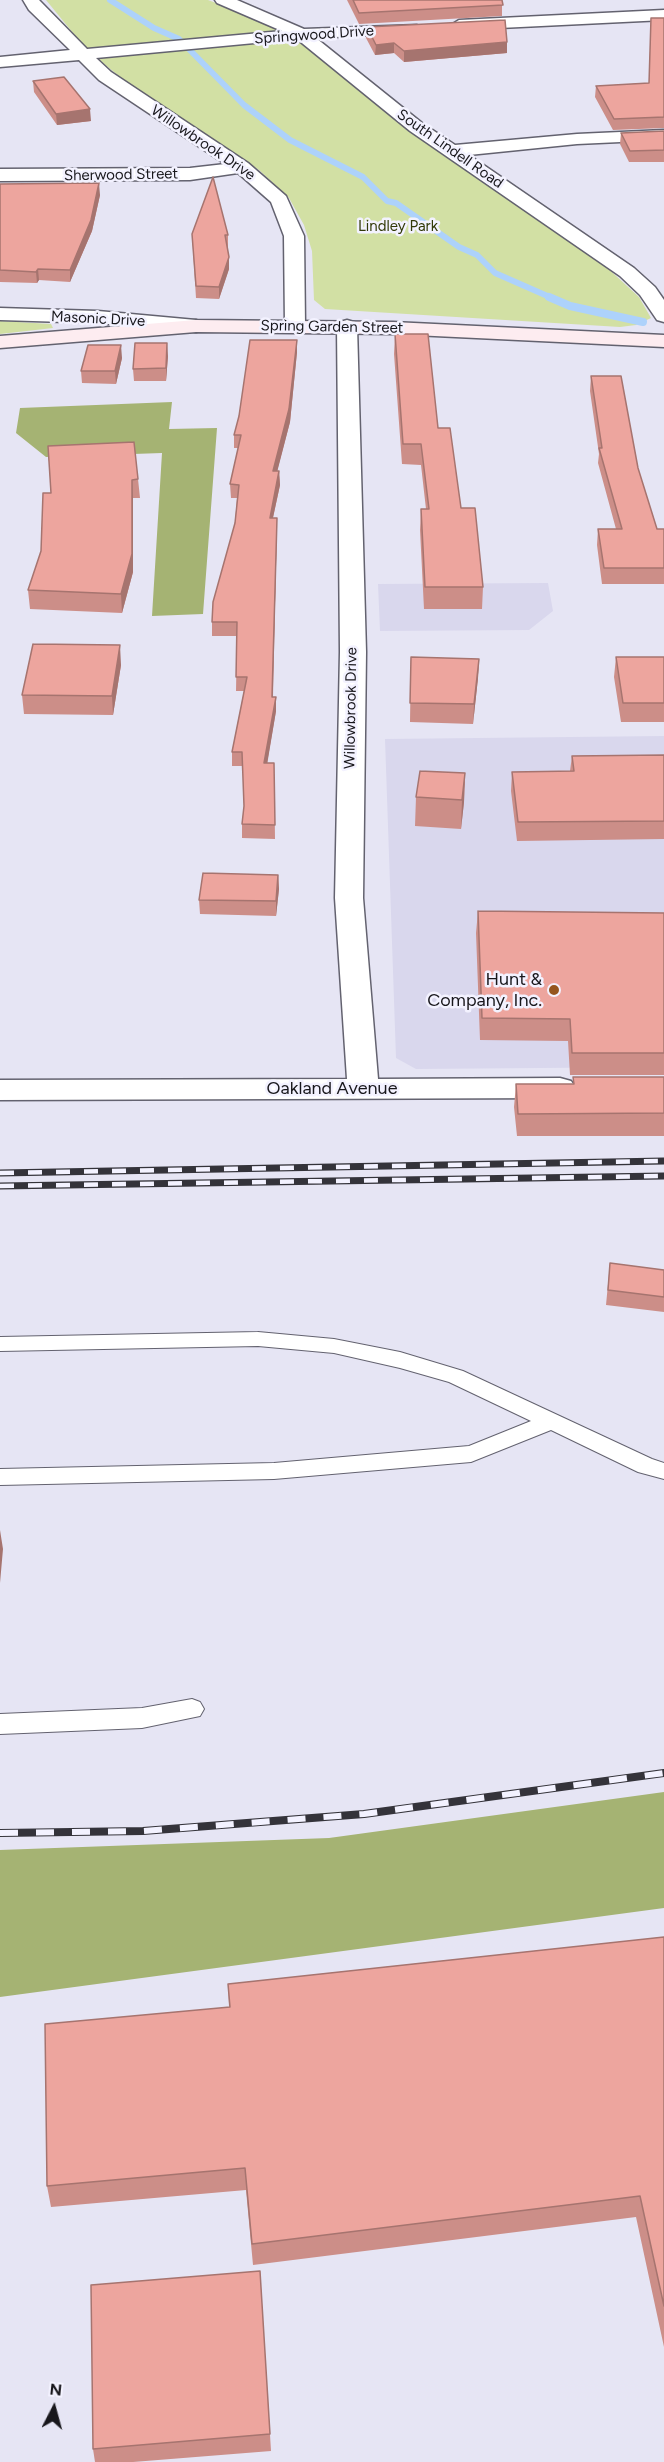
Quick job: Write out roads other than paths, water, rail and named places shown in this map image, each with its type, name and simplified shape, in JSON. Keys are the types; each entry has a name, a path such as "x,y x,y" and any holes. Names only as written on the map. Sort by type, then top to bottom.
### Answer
{"main road":[{"name":"Spring Garden Street","path":"0,342 196,326 347,326 664,341"}],"street":[{"name":"Willowbrook Drive","path":"31,0 105,76 242,167 279,200 294,236 295,326"},
{"name":"South Lindell Road","path":"223,0 301,34 416,127 627,272 648,291 664,316"},
{"name":"Springwood Drive","path":"0,62 84,56 301,34 664,15"},
{"path":"453,151 577,139 664,135"},
{"name":"Sherwood Street","path":"0,175 190,174 242,167"},
{"name":"Masonic Drive","path":"0,314 98,317 196,326"},
{"name":"Willowbrook Drive","path":"347,326 353,652 349,898 363,1089"},
{"name":"Oakland Avenue","path":"0,1090 593,1088"}],"lane":[{"path":"0,1344 258,1340 334,1346 400,1360 456,1376 646,1466 664,1471"},
{"path":"0,1477 274,1470 471,1454 552,1421"},
{"path":"0,1724 142,1718 192,1709"}],"waterway":[{"path":"110,0 154,28 179,39 244,105 290,140 363,177 387,201 396,203 459,247 477,255 495,273 552,298"},
{"path":"549,297 570,306 643,322"}],"railway":[{"path":"0,1173 664,1161"},
{"path":"0,1186 664,1176"},
{"path":"0,1833 143,1831 364,1814 664,1773"}],"place":[{"name":"Hunt & Company, Inc.","path":"554,990"}],"park label":[{"name":"Lindley Park","path":"398,227"}]}
